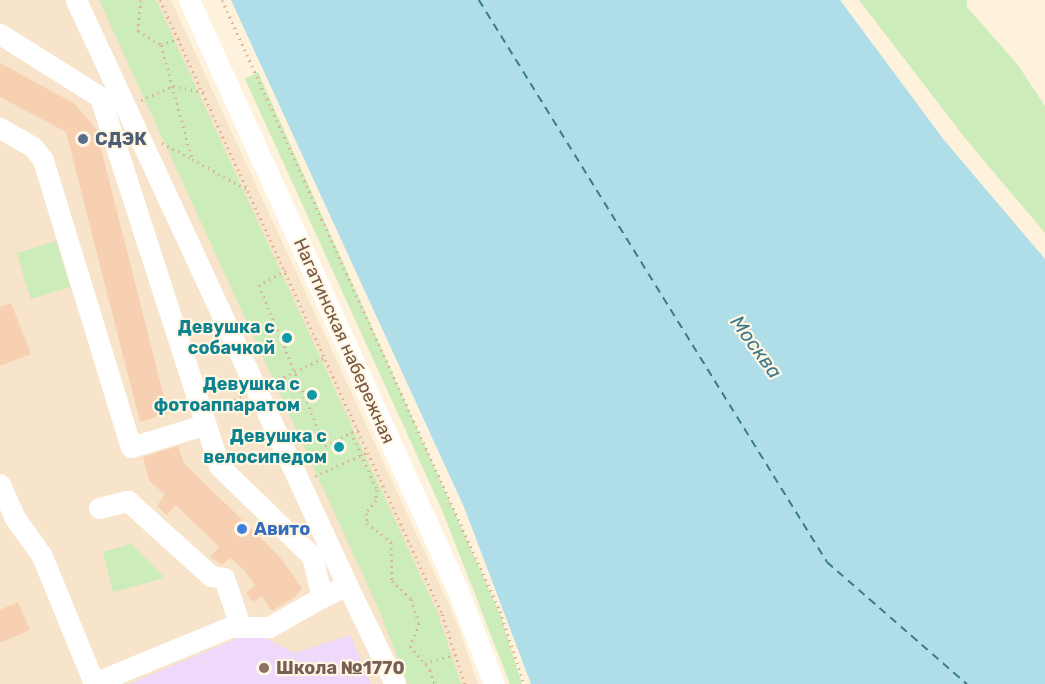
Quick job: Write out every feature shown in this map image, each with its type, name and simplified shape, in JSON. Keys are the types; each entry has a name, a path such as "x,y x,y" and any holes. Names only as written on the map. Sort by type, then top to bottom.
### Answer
{"street":[{"path":"76,0 136,129 262,386 299,483 395,684"},
{"name":"Нагатинская набережная","path":"189,0 459,593 494,684"},
{"path":"0,34 100,97 202,420 219,466 312,556 322,597"},
{"path":"0,128 33,147 43,160 131,447 202,420"},
{"path":"0,484 15,518 42,555 95,683 240,625 269,627 347,585"},
{"path":"99,508 128,501 211,576 224,578 240,625"}],"path":[{"path":"141,0 138,32 161,45 192,159"},
{"path":"160,0 251,192 442,614 465,684"},
{"path":"222,0 500,611 524,684"},
{"path":"161,45 180,38"},
{"path":"125,106 172,86 205,92"},
{"path":"136,129 251,192"},
{"path":"286,270 259,285 292,372 325,446 358,429"},
{"path":"202,420 262,386 326,357"},
{"path":"351,432 377,490 376,500 366,513 367,524 391,542 392,581 411,599 419,623 410,646 425,663 435,684"},
{"path":"299,483 368,452"},
{"path":"425,663 455,655"}],"shaded area":[{"path":"0,0 171,0 455,618 478,684 0,684"},
{"name":"Школа №1770","path":"253,632 295,653 350,635 371,684 129,684"}],"green space":[{"path":"99,0 156,0 438,614 461,684 408,684 379,610"},
{"path":"859,0 967,0 967,7 1018,65 1045,106 1045,233 965,138"},
{"path":"258,72 500,614 522,684 510,684 442,510 245,79"},
{"path":"56,241 70,287 31,299 17,253"},
{"path":"131,544 165,578 113,592 103,552"}],"water":[{"name":"Москва","path":"231,0 840,0 944,140 1045,259 1045,684 531,684 464,507"}],"building":[{"path":"0,63 75,104 96,129 168,413 140,422 66,132 0,97"},
{"path":"11,303 31,354 0,366 0,307"},
{"path":"178,446 184,463 279,556 302,588 295,597 272,611 262,596 253,602 246,593 255,585 243,569 230,558 222,565 210,557 219,547 176,505 167,515 157,506 165,494 149,481 143,457"},
{"path":"18,602 30,630 0,643 0,610"}],"ferry route":[{"path":"479,0 827,562 967,684"}],"place":[{"name":"СДЭК","path":"83,139"},
{"name":"Девушка с собачкой","path":"287,338"},
{"name":"Девушка с фотоаппаратом","path":"312,395"},
{"name":"Девушка с велосипедом","path":"339,447"},
{"name":"Авито","path":"242,529"},
{"name":"Школа №1770","path":"264,668"}]}
